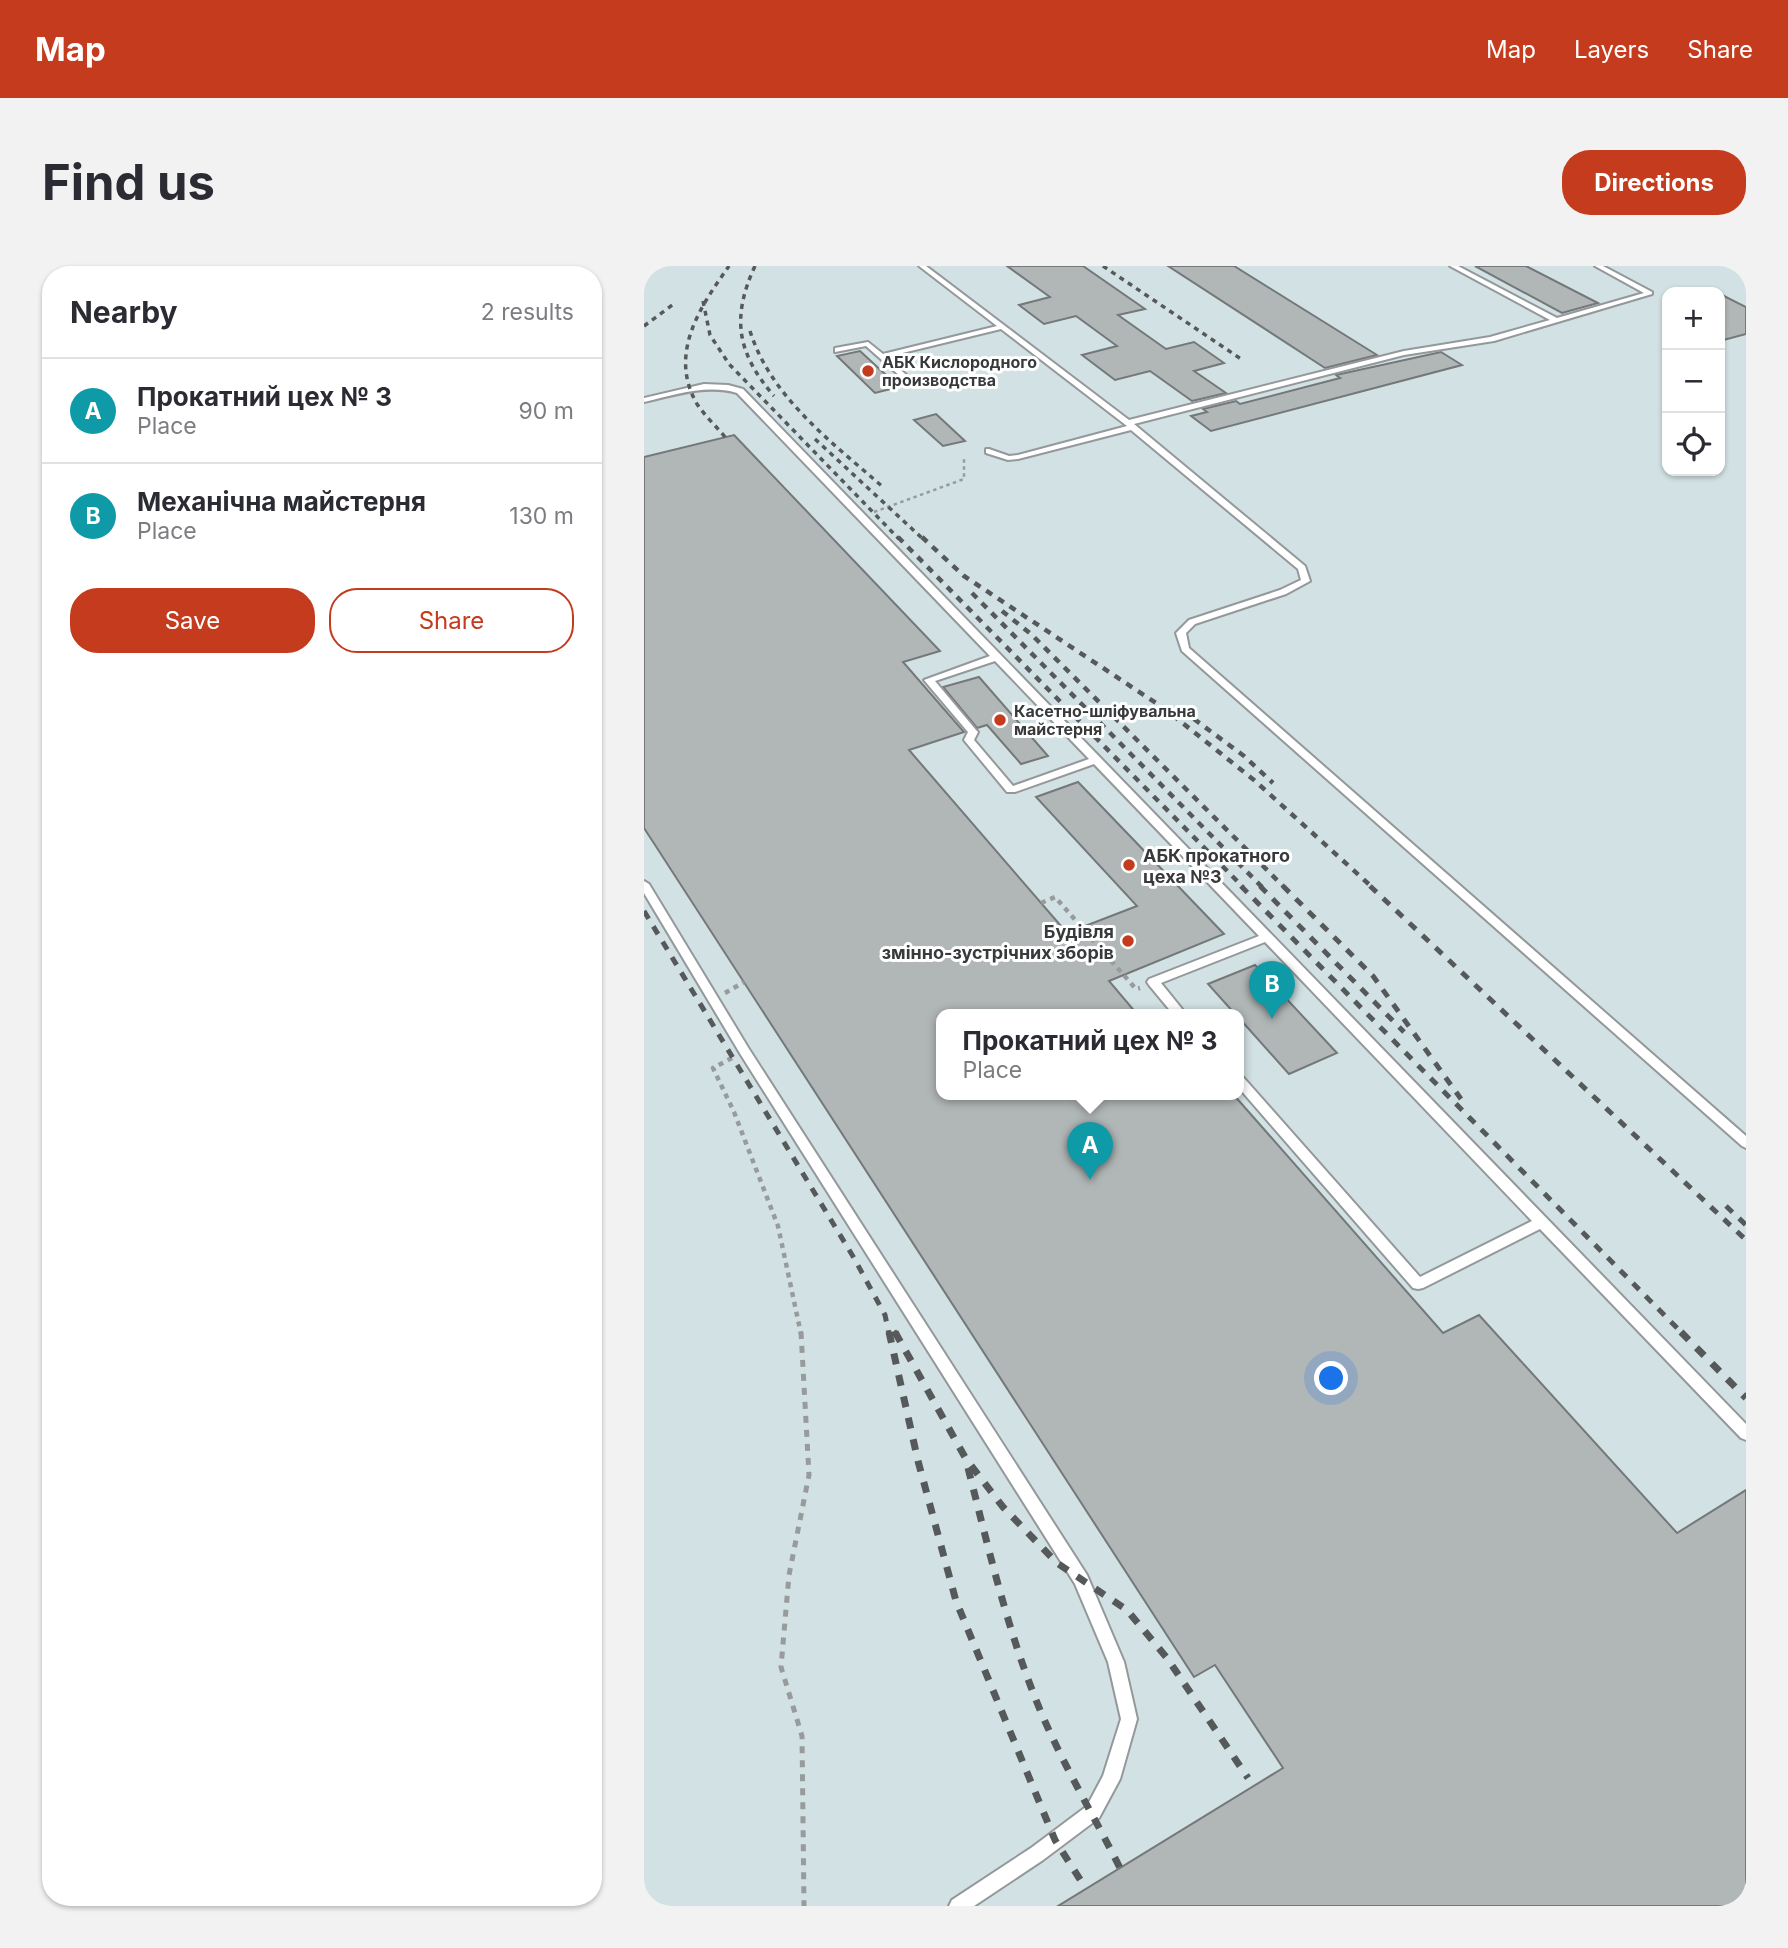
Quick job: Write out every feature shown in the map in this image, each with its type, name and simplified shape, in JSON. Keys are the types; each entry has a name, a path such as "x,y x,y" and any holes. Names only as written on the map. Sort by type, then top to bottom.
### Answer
{"lane":[{"path":"922,266 1130,425 1302,568 1306,581 1283,592 1192,622 1181,633 1185,649 1746,1143"},
{"path":"1453,266 1556,320"},
{"path":"989,452 1008,458 1018,457 1404,354 1491,339 1650,293 1598,266"},
{"path":"882,356 1002,327"},
{"path":"838,351 868,344 909,382"},
{"path":"644,400 711,386 727,386 740,391 1746,1434"},
{"path":"998,657 929,680 973,732 969,740 1011,790 1097,760"},
{"path":"644,884 745,1052 1081,1580 1116,1662 1129,1719 1111,1779 1093,1812 1037,1854 958,1906"},
{"path":"1176,1009 1153,982 1267,937"},
{"path":"1244,1086 1418,1284 1542,1222"}],"path":[{"path":"861,516 890,508 904,499 964,479 964,458"},
{"path":"1041,902 1055,897 1136,989 1153,982"},
{"path":"727,1006 721,996 744,982"},
{"path":"745,1052 713,1068 734,1112 778,1226 802,1338 809,1475 789,1575 781,1667 802,1736 804,1906"}],"shaded area":[{"path":"644,266 1746,266 1746,1906 644,1906"}],"building":[{"path":"1007,266 1083,266 1145,309 1118,315 1166,349 1194,342 1224,363 1194,371 1226,393 1192,401 1150,371 1115,380 1082,355 1117,346 1076,316 1044,324 1019,305 1050,297"},
{"path":"1168,266 1234,266 1377,355 1325,368"},
{"path":"1475,266 1526,266 1598,303 1562,313"},
{"path":"1725,296 1746,307 1746,334 1725,340"},
{"name":"АБК Кислородного производства","path":"860,351 899,387 875,393 837,356"},
{"path":"1441,352 1462,365 1211,431 1191,416 1207,412 1203,409 1236,401 1240,404 1340,378 1336,375"},
{"path":"936,414 965,441 943,446 914,420"},
{"path":"734,435 940,651 903,662 964,732 909,750 1067,933 1137,906 1036,797 1078,782 1224,934 1109,981 1133,1009 936,1009 936,1100 1238,1100 1443,1333 1479,1315 1677,1533 1746,1490 1746,1906 1058,1906 1283,1768 1215,1665 1194,1677 644,828 644,457"},
{"name":"Касетно-шліфувальна майстерня","path":"979,677 1048,756 1021,764 987,725 977,728 943,687"},
{"path":"1255,965 1337,1053 1289,1074 1244,1024 1244,1009 1230,1009 1208,984"}],"railway":[{"path":"704,305 729,266"},
{"path":"755,266 743,302 742,334 752,365 774,396"},
{"path":"1103,266 1244,361"},
{"path":"644,326 675,303"},
{"path":"704,305 710,335 729,364 899,539"},
{"path":"704,305 691,332 686,367 689,385 697,404 725,437"},
{"path":"750,331 760,355 788,398 825,436 884,488"},
{"path":"815,439 923,539"},
{"path":"898,537 1243,887"},
{"path":"922,537 964,576 1165,709 1254,780 1372,887"},
{"path":"972,593 1262,887"},
{"path":"1002,611 1031,634 1373,976 1461,1099"},
{"path":"1194,719 1244,756 1273,783"},
{"path":"1241,886 1683,1334"},
{"path":"1260,886 1404,1032"},
{"path":"1370,886 1746,1240"},
{"path":"644,911 854,1258 885,1315 889,1334"},
{"path":"1726,1206 1746,1225"},
{"path":"889,1332 918,1461 956,1601 1055,1840 1086,1889"},
{"path":"895,1332 966,1459 1003,1507 1057,1563 1127,1610 1167,1658 1248,1778"},
{"path":"1681,1332 1746,1398"},
{"path":"968,1468 990,1556 1025,1672 1065,1764 1120,1868"}],"place":[{"name":"АБК Кислородного производства","path":"868,371"},
{"name":"Касетно-шліфувальна майстерня","path":"1000,720"},
{"name":"АБК прокатного цеха №3","path":"1129,865"},
{"name":"Будівля змінно-зустрічних зборів","path":"1128,941"},
{"name":"Механічна майстерня","path":"1272,1019"},
{"name":"Прокатний цех № 3","path":"1090,1180"}]}
